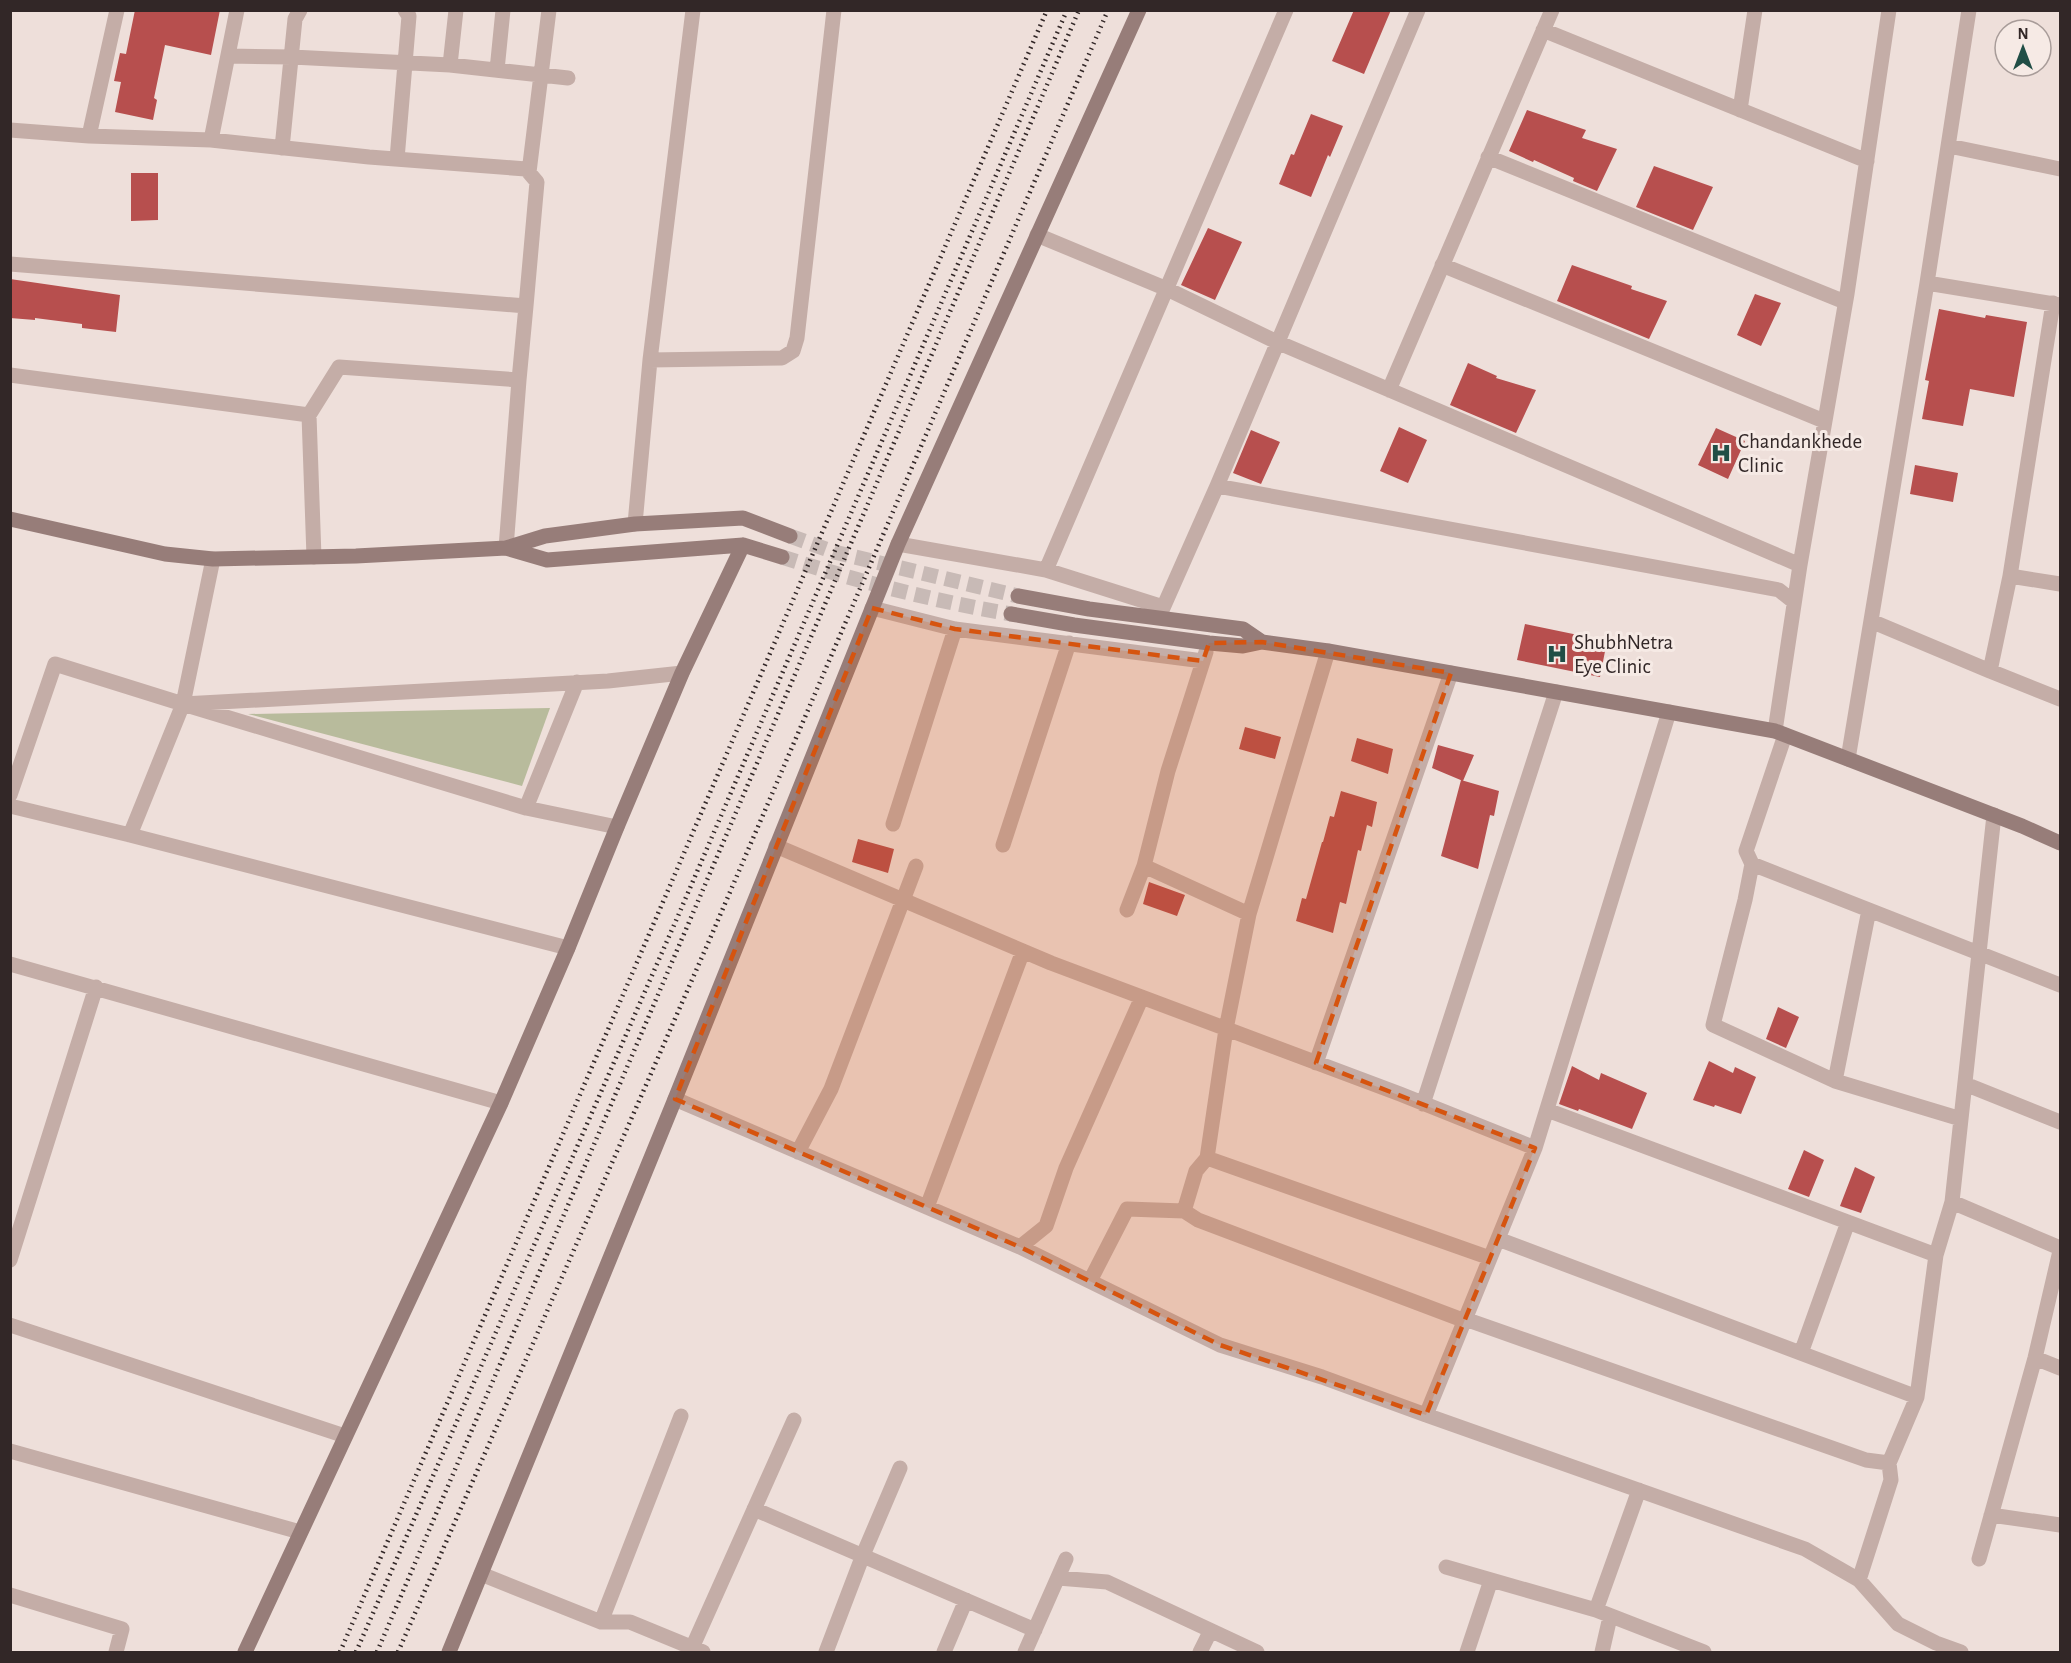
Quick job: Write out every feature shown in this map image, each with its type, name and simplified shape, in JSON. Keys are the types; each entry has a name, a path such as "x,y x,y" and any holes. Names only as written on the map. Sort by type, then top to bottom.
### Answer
{"street":[{"path":"89,136 117,10"},
{"path":"211,140 237,10"},
{"path":"282,148 295,19 300,10"},
{"path":"396,159 409,16 405,10"},
{"path":"450,65 456,10"},
{"path":"497,70 503,10"},
{"path":"529,172 549,10"},
{"path":"635,524 650,360 693,10"},
{"path":"650,360 782,358 793,351 797,338 834,10"},
{"path":"449,1653 898,544 1138,10"},
{"path":"1046,570 1286,10"},
{"path":"1161,612 1217,486 1418,10"},
{"path":"1389,390 1552,10"},
{"path":"1740,110 1755,10"},
{"path":"1889,10 1845,302 1794,602 1780,733 1746,852 1752,864 1713,1025 1835,1081 1961,1119"},
{"path":"1848,759 1927,283 1969,10"},
{"path":"1543,30 1867,161"},
{"path":"228,56 450,65 568,78"},
{"path":"10,130 89,136 211,140 396,159 526,169 537,182 506,548"},
{"path":"1949,146 2061,169"},
{"path":"1488,157 1845,302"},
{"path":"1037,235 1167,289 1277,342 1800,565"},
{"path":"10,264 526,306"},
{"path":"1442,265 1824,421"},
{"path":"1927,283 2057,304 2010,576 1990,671"},
{"path":"314,557 309,415 339,367 519,380"},
{"path":"10,375 309,415"},
{"path":"1217,486 1779,590 1794,602"},
{"path":"10,519 165,554 213,559 506,548 545,536 635,524 743,518 790,536"},
{"path":"898,544 1046,570 1179,620 1243,629 1262,642"},
{"path":"506,548 547,560 743,545 782,557"},
{"path":"245,1653 501,1103 682,673 743,545"},
{"path":"130,835 183,704 213,559"},
{"path":"2010,576 2061,584"},
{"path":"1018,596 1063,605 1161,612"},
{"path":"872,608 955,629 1203,661"},
{"path":"1011,614 1209,643 1243,645 1262,642 1328,651 1780,733 2061,843"},
{"path":"1175,638 1179,620"},
{"path":"1871,621 2061,699"},
{"path":"893,824 955,629"},
{"path":"1004,845 1069,643"},
{"path":"1127,910 1144,866 1168,771 1209,643"},
{"path":"1184,1211 1196,1171 1208,1158 1226,1029 1249,914 1328,651"},
{"path":"10,795 55,664 526,808 616,826"},
{"path":"183,704 608,681 682,673"},
{"path":"1316,1063 1451,673"},
{"path":"526,808 577,682"},
{"path":"1423,1104 1556,692"},
{"path":"1426,1414 1535,1148 1669,712"},
{"path":"10,806 568,948"},
{"path":"1859,1580 1891,1480 1890,1463 1917,1397 1936,1255 1952,1202 1994,815"},
{"path":"776,846 1023,951 1535,1148"},
{"path":"1752,864 2061,985"},
{"path":"798,1152 831,1089 916,866"},
{"path":"1144,866 1249,914"},
{"path":"1835,1081 1869,910"},
{"path":"927,1207 1023,951"},
{"path":"10,964 501,1103"},
{"path":"10,1260 96,987"},
{"path":"1020,1247 1046,1226 1066,1168 1142,997"},
{"path":"1965,1084 2061,1122"},
{"path":"675,1099 1020,1247 1220,1345 1322,1377 1805,1549 1859,1580 1898,1624 1961,1653"},
{"path":"1547,1110 1936,1255"},
{"path":"1208,1158 1490,1258"},
{"path":"1952,1202 2061,1249 2035,1358 1979,1558"},
{"path":"1090,1281 1126,1209 1184,1211 1198,1220 1460,1319 1866,1460 1890,1463"},
{"path":"1801,1353 1848,1222"},
{"path":"1498,1239 1917,1397"},
{"path":"10,1325 345,1436"},
{"path":"2035,1358 2061,1368"},
{"path":"601,1622 681,1416"},
{"path":"481,1574 601,1622 630,1622 698,1650 754,1509 794,1420"},
{"path":"10,1451 300,1532"},
{"path":"826,1653 863,1555 900,1468"},
{"path":"1602,1653 1603,1614 1639,1490"},
{"path":"754,1509 1035,1630"},
{"path":"1991,1515 2061,1525"},
{"path":"1025,1653 1066,1559"},
{"path":"1446,1567 1603,1614 1704,1653"},
{"path":"1058,1578 1107,1582 1257,1653"},
{"path":"1467,1653 1491,1580"},
{"path":"10,1595 122,1629 116,1653"},
{"path":"944,1653 966,1600"},
{"path":"1200,1653 1210,1632"}],"highlighted area":[{"path":"872,608 955,629 1203,661 1209,643 1262,642 1451,673 1316,1063 1535,1148 1426,1415 1220,1345 1020,1247 675,1099"}],"green space":[{"path":"550,708 522,786 248,714"}],"building":[{"path":"135,10 220,10 211,55 165,45 154,98 157,100 153,120 115,112 121,82 114,81 120,53 126,54"},
{"path":"1354,10 1391,10 1364,74 1332,61"},
{"path":"1527,110 1586,130 1582,138 1617,149 1597,191 1573,181 1574,178 1509,151"},
{"path":"1311,114 1343,126 1311,197 1279,184"},
{"path":"1654,166 1713,187 1693,230 1636,207"},
{"path":"131,173 158,173 158,220 131,221"},
{"path":"1208,228 1242,242 1215,300 1181,285"},
{"path":"1572,265 1667,301 1649,339 1557,301"},
{"path":"10,279 120,295 116,332 82,328 82,324 35,318 35,320 10,318"},
{"path":"1755,294 1781,303 1761,346 1737,335"},
{"path":"1939,309 1985,318 1986,315 2027,322 2014,397 1970,389 1963,426 1922,419 1929,381 1925,380"},
{"path":"1468,363 1497,376 1496,378 1536,390 1516,433 1450,405"},
{"path":"1399,427 1427,440 1408,483 1380,471"},
{"path":"1716,428 1745,441 1728,479 1698,465"},
{"path":"1251,430 1280,442 1261,484 1233,473"},
{"path":"1915,465 1958,473 1953,502 1910,494"},
{"path":"1525,624 1607,641 1600,677 1517,660"},
{"path":"1245,727 1281,737 1275,759 1239,749"},
{"path":"1357,738 1393,749 1388,774 1351,761"},
{"path":"1438,745 1474,755 1463,781 1432,768"},
{"path":"1461,780 1499,791 1494,816 1490,815 1478,869 1441,856"},
{"path":"1341,791 1377,802 1372,827 1367,825 1361,851 1358,850 1346,904 1340,902 1333,933 1296,921 1302,898 1306,899 1330,816 1334,817"},
{"path":"858,839 894,849 888,873 852,862"},
{"path":"1149,882 1185,895 1177,916 1143,904"},
{"path":"1778,1007 1799,1017 1786,1048 1766,1039"},
{"path":"1709,1061 1733,1073 1735,1067 1756,1077 1741,1114 1693,1100"},
{"path":"1572,1066 1599,1080 1601,1073 1647,1093 1632,1129 1559,1104"},
{"path":"1804,1150 1824,1160 1809,1197 1788,1189"},
{"path":"1855,1167 1875,1177 1861,1213 1840,1206"}],"tunnel":[{"path":"790,536 834,552 1018,596"},
{"path":"782,557 895,590 1011,614"}],"railway":[{"path":"340,1652 1047,10"},
{"path":"356,1652 678,916 1067,10"},
{"path":"377,1652 1079,10"},
{"path":"398,1652 709,941 1108,10"}],"place":[{"name":"Chandankhede Clinic","path":"1721,453"},
{"name":"ShubhNetra Eye Clinic","path":"1557,654"}]}
